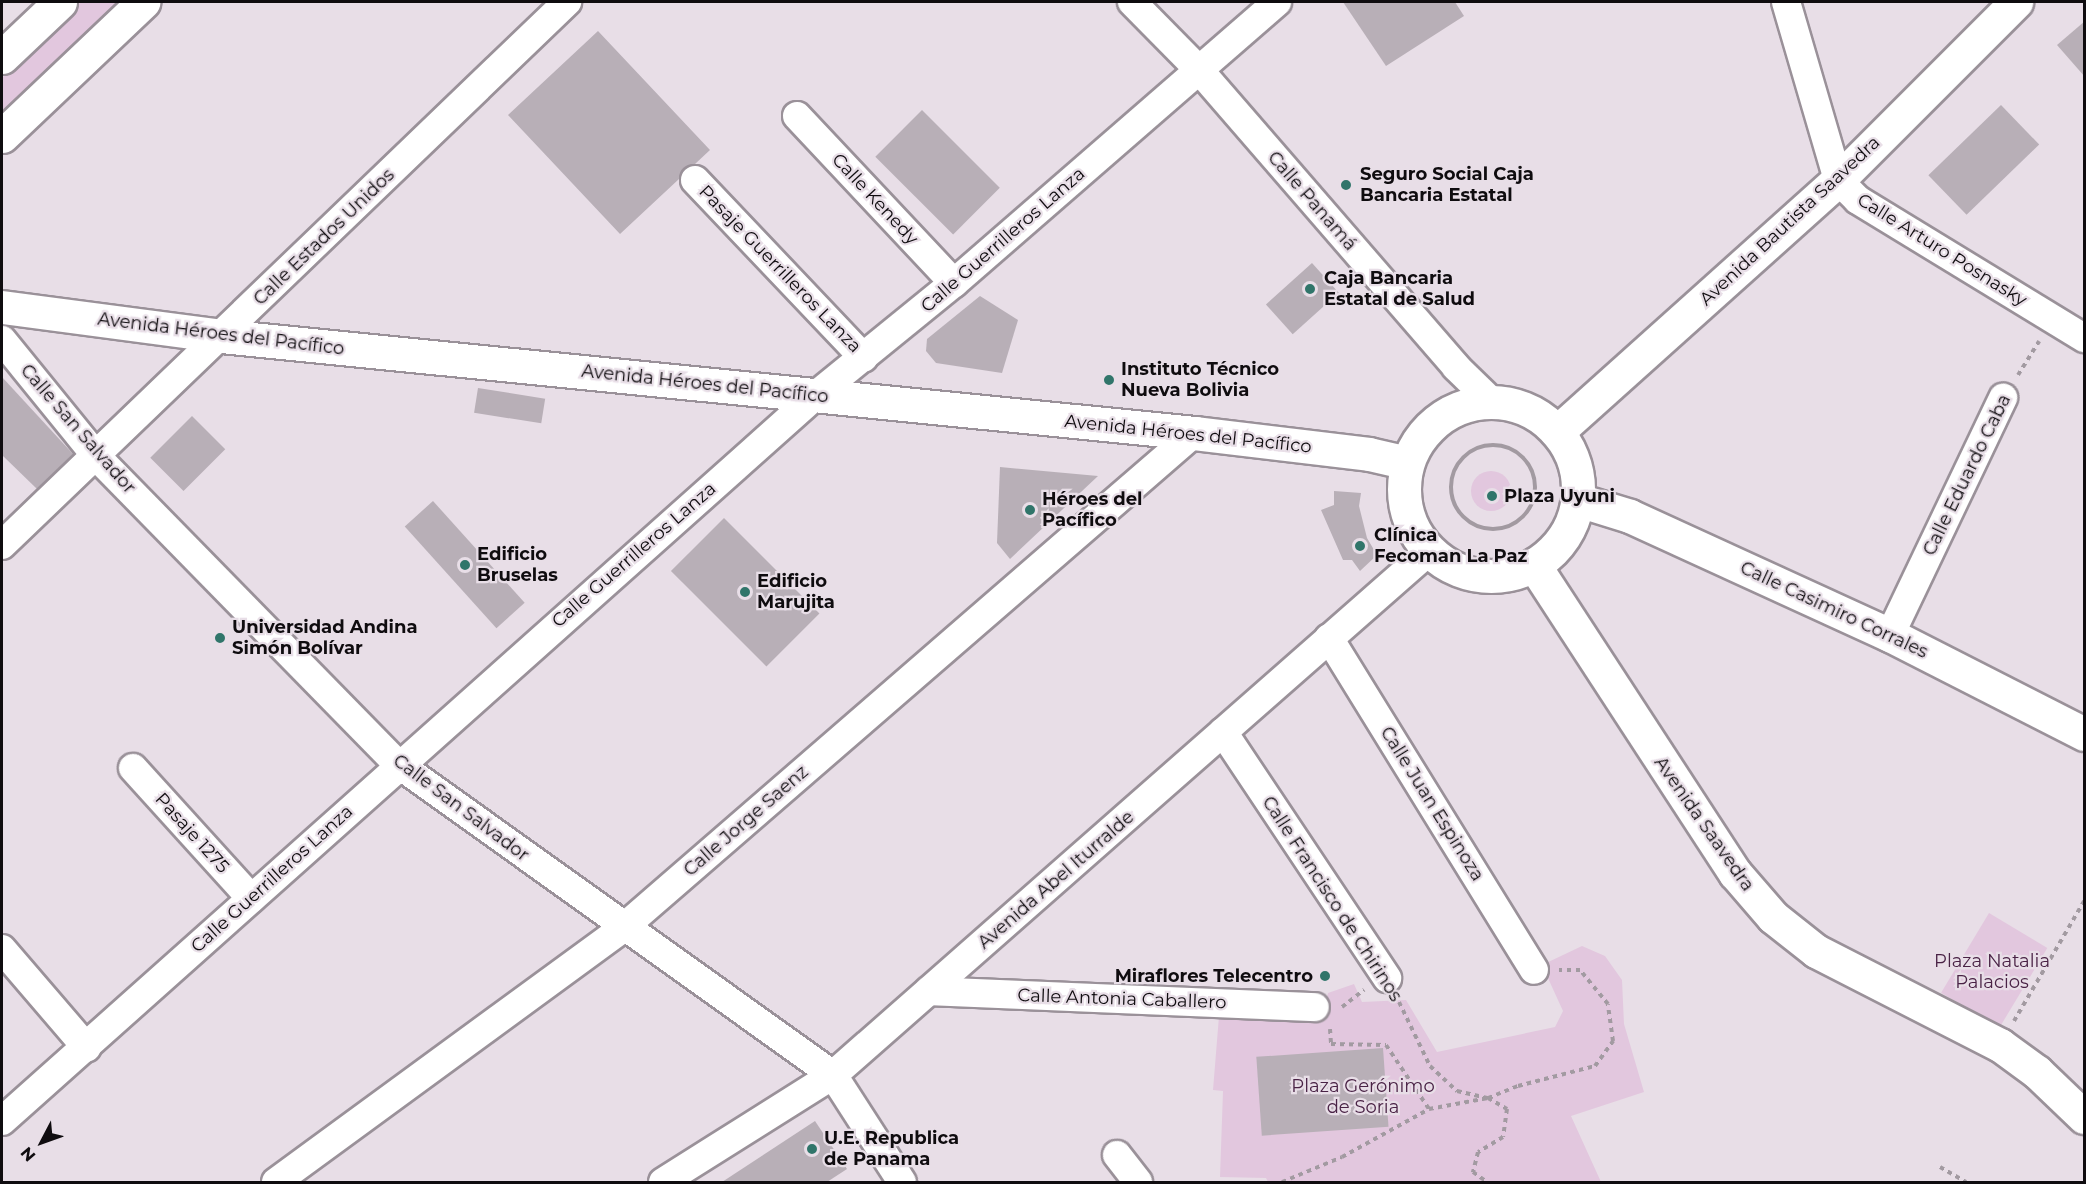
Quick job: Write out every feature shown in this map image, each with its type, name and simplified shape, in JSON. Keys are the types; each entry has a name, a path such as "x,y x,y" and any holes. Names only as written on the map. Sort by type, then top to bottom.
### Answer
{"main road":[{"path":"2,57 60,2"},
{"path":"2,136 143,2"},
{"name":"Avenida Bautista Saavedra","path":"1557,432 1838,180 2016,2"},
{"name":"Avenida Héroes del Pacífico","path":"2,307 221,336 1194,433 1369,454 1407,463"},
{"path":"1492,402 1523,408 1557,432 1575,465 1578,500 1564,538 1534,566 1509,575 1482,576 1456,569 1429,551 1414,531 1405,508 1407,463 1420,436 1444,415 1475,403 1492,402"},
{"name":"Calle Casimiro Corrales","path":"1578,500 1630,516 1890,634 2085,734"},
{"name":"Avenida Saavedra","path":"1534,566 1735,873 1773,917 1816,951 2000,1045 2037,1072 2085,1117"}],"street":[{"name":"Calle Estados Unidos","path":"2,545 97,457 567,2"},
{"name":"Calle Panamá","path":"1132,2 1200,71 1456,368 1492,402"},
{"name":"Calle Guerrilleros Lanza","path":"2,1121 87,1048 398,764 816,395 954,283 1277,2"},
{"name":"Calle Arturo Posnasky","path":"1786,2 1838,180 1858,200 2085,338"},
{"name":"Calle Kenedy","path":"797,116 954,283"},
{"name":"Pasaje Guerrilleros Lanza","path":"695,180 864,358"},
{"name":"Calle San Salvador","path":"2,340 97,457 398,764 833,1075 902,1182"},
{"name":"Calle Eduardo Caba","path":"1890,634 2003,398"},
{"name":"Calle Jorge Saenz","path":"276,1182 624,927 1194,433"},
{"name":"Avenida Abel Iturralde","path":"663,1182 833,1075 1429,551"},
{"name":"Calle Juan Espinoza","path":"1329,638 1534,970"},
{"name":"Calle Francisco de Chirinos","path":"1223,732 1387,978"},
{"name":"Pasaje 1275","path":"133,768 251,898"},
{"path":"2,949 87,1048"},
{"name":"Calle Antonia Caballero","path":"929,991 1328,1014"},
{"path":"1117,1155 1138,1182"}],"path":[{"name":"Calle Eduardo Caba","path":"2003,398 2052,320"},
{"path":"1483,446 1502,447 1528,464 1535,487 1533,499 1520,519 1510,526 1487,529 1475,525 1456,508 1451,482 1461,459 1471,451 1483,446"},
{"path":"2000,1045 2085,901"},
{"path":"1282,1182 1342,1157 1430,1109 1488,1098 1518,1086 1595,1066 1612,1041 1608,1004 1580,969 1534,970"},
{"name":"Calle Francisco de Chirinos","path":"1387,978 1430,1066 1457,1091 1488,1098"},
{"path":"1344,1004 1328,1014 1331,1044 1386,1045 1430,1109"},
{"path":"1487,1182 1473,1172 1478,1152 1503,1137 1507,1109 1488,1098"},
{"path":"1940,1167 1966,1182"}],"green space":[{"path":"81,2 121,2 2,116 2,78"},
{"path":"1491,471 1499,472 1505,477 1510,483 1510,499 1505,505 1499,510 1491,511 1483,510 1477,505 1472,499 1471,491 1472,483 1477,477 1483,472"},
{"name":"Plaza Natalia Palacios","path":"1989,913 2047,948 1999,1028 1941,993"},
{"name":"Plaza Gerónimo de Soria","path":"1582,946 1605,956 1622,980 1624,1024 1644,1092 1571,1116 1601,1182 1268,1182 1266,1178 1220,1177 1223,1091 1213,1090 1219,1016 1322,1022 1328,993 1354,984 1362,1002 1406,1000 1437,1052 1555,1027 1563,1011 1542,965"}],"building":[{"path":"1343,2 1455,2 1464,16 1386,66"},
{"path":"2085,21 2085,77 2057,45"},
{"path":"598,31 710,150 695,164 684,168 679,179 620,234 508,115"},
{"path":"2001,105 2039,145 1967,215 1928,175"},
{"path":"922,110 1000,188 953,234 875,157"},
{"path":"1312,263 1339,293 1293,334 1266,304"},
{"path":"980,296 1018,320 1002,373 936,363 926,351 927,339"},
{"path":"2,377 73,454 37,489 2,455"},
{"path":"478,388 545,399 541,423 474,413"},
{"path":"192,416 225,449 184,491 150,458"},
{"name":"Héroes del Pacífico","path":"1000,467 1098,476 1010,559 997,543"},
{"path":"1334,491 1361,493 1359,506 1367,538 1377,555 1360,571 1352,560 1343,560 1321,510 1334,505"},
{"name":"Edificio Bruselas","path":"433,501 525,603 496,628 405,526"},
{"name":"Edificio Marujita","path":"724,518 819,613 766,666 671,571"},
{"path":"1383,1048 1389,1127 1262,1136 1256,1057"},
{"name":"U.E. Republica de Panama","path":"815,1121 847,1169 827,1182 722,1182"}],"place":[{"name":"Seguro Social Caja Bancaria Estatal","path":"1346,185"},
{"name":"Caja Bancaria Estatal de Salud","path":"1310,289"},
{"name":"Instituto Técnico Nueva Bolivia","path":"1109,380"},
{"name":"Plaza Uyuni","path":"1492,496"},
{"name":"Héroes del Pacífico","path":"1030,510"},
{"name":"Clínica Fecoman La Paz","path":"1360,546"},
{"name":"Edificio Bruselas","path":"465,565"},
{"name":"Edificio Marujita","path":"745,592"},
{"name":"Universidad Andina Simón Bolívar","path":"220,638"},
{"name":"Miraflores Telecentro","path":"1325,976"},
{"name":"U.E. Republica de Panama","path":"812,1149"}]}
